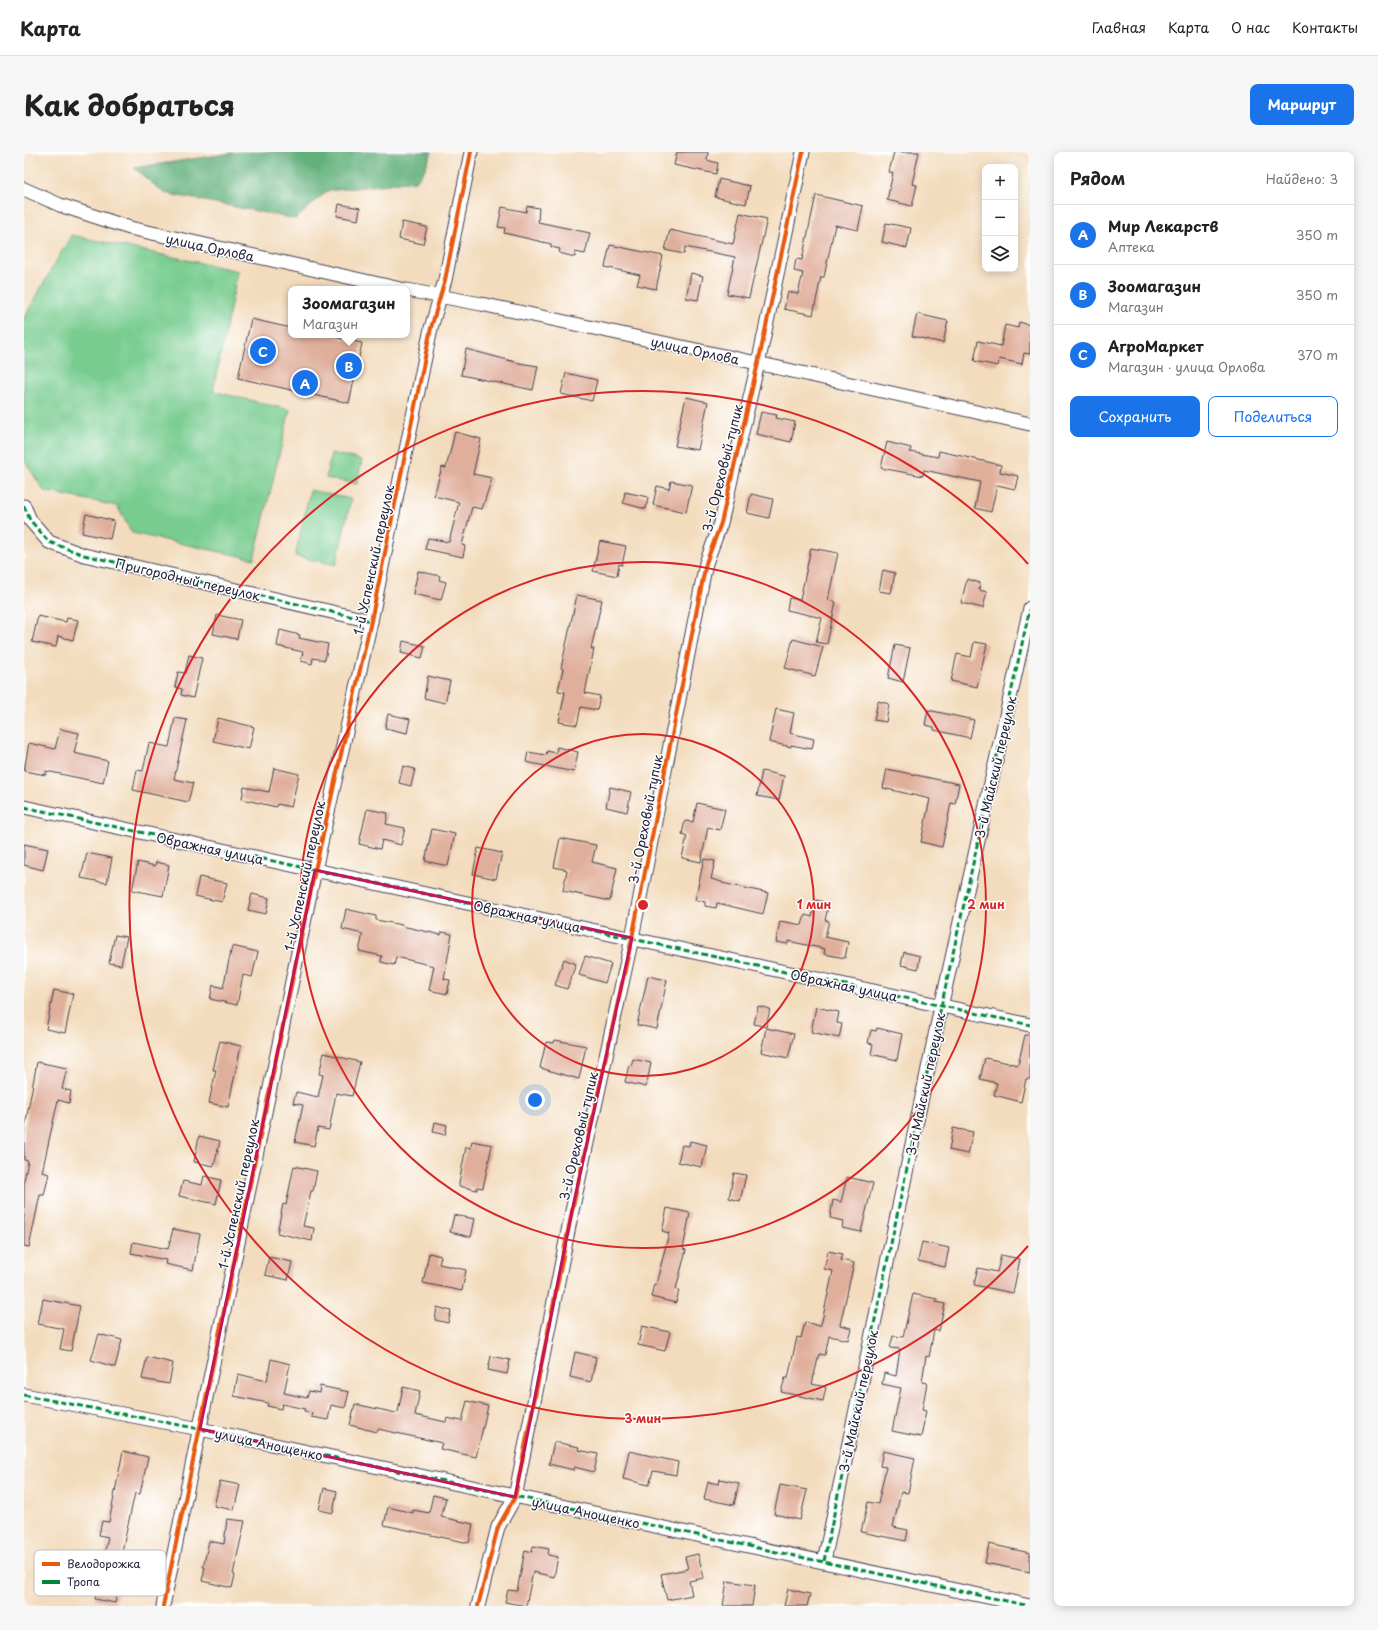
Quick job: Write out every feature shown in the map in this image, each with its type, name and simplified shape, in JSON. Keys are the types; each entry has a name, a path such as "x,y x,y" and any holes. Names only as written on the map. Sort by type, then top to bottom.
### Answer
{"street":[{"name":"1-й Успенский переулок","path":"166,1592 315,870 371,621 430,335 439,297 445,280 471,152"},
{"name":"3-й Ореховый тупик","path":"478,1606 498,1527 515,1497 572,1211 632,938 706,563 721,522 803,152"},
{"name":"улица Орлова","path":"24,189 60,205 130,228 388,286"},
{"name":"улица Орлова","path":"410,291 757,363 1030,424"},
{"name":"Пригородный переулок","path":"24,506 30,520 49,542 84,555 371,621"},
{"name":"3-й Майский переулок","path":"824,1561 941,1007 1030,608"},
{"name":"Овражная улица","path":"24,807 632,938 1030,1026"},
{"name":"улица Анощенко","path":"24,1395 200,1429 1030,1606"},
{"name":"1-й Успенский переулок","path":"163,1606 165,1596"}],"highlighted area":[{"path":"315,870 632,938 572,1211 515,1497 200,1429"}],"green space":[{"path":"238,152 432,152 424,171 416,181 327,191 296,219 164,193 134,168"},
{"path":"71,235 238,271 213,391 290,410 254,559 132,533 117,506 44,491 24,460 24,318"},
{"path":"331,453 362,460 357,484 326,478"},
{"path":"310,490 351,499 336,565 295,556"}],"building":[{"path":"677,152 708,152 707,160 718,163 716,174 674,165"},
{"path":"894,152 919,152 912,184 917,185 912,206 887,200 893,173 889,172"},
{"path":"719,179 750,186 746,204 715,197"},
{"path":"816,195 863,206 858,230 835,225 824,277 821,277 813,315 784,309 788,292 798,294 803,273 794,271 796,259 802,260"},
{"path":"339,204 360,208 358,220 337,216"},
{"path":"527,206 539,208 538,222 590,233 585,254 575,252 575,257 559,253 560,249 551,247 551,244 504,233 505,228 498,227 502,207 526,212"},
{"path":"740,213 767,219 749,298 727,294 735,257 685,247 684,254 665,250 670,230 733,244"},
{"path":"402,222 427,227 423,244 399,239"},
{"path":"886,223 911,228 907,248 882,242"},
{"path":"610,245 663,256 656,289 637,285 640,275 605,267"},
{"path":"691,273 703,276 698,300 686,298"},
{"path":"917,314 948,321 943,343 912,336"},
{"path":"251,319 288,327 288,338 339,338 362,343 349,403 238,378"},
{"path":"1019,322 1030,325 1030,354 1024,353 1022,364 999,359 998,366 974,361 978,341 1001,346 1005,325 1018,328"},
{"path":"466,349 519,363 538,366 533,390 461,375"},
{"path":"566,373 597,380 592,401 561,394"},
{"path":"686,397 708,402 698,450 675,446"},
{"path":"761,412 777,415 776,418 795,422 791,442 756,434"},
{"path":"455,432 481,439 473,474 492,478 482,509 472,507 462,545 465,546 463,557 425,549 428,538 449,542 459,502 434,496 442,467 446,468"},
{"path":"887,442 911,448 910,452 938,457 939,451 1001,465 1000,472 1018,476 1015,489 997,485 991,512 975,508 980,482 924,470 923,476 881,468"},
{"path":"671,481 692,485 686,512 653,505 657,486 669,489"},
{"path":"625,492 648,497 646,509 623,503"},
{"path":"751,494 773,499 769,518 747,513"},
{"path":"86,514 114,521 110,539 82,533"},
{"path":"600,541 626,546 622,565 619,564 617,576 593,571"},
{"path":"811,548 838,553 828,600 836,602 827,644 816,642 822,618 787,610 789,598 800,600"},
{"path":"883,570 895,573 891,593 879,591"},
{"path":"418,571 440,576 439,580 446,582 441,600 413,594"},
{"path":"967,579 980,583 979,590 987,592 983,608 961,603"},
{"path":"577,595 602,600 591,649 594,649 585,693 600,696 597,710 581,707 577,725 559,722 565,692 558,691 563,669 561,668"},
{"path":"217,615 241,620 237,639 213,634"},
{"path":"38,616 66,622 67,618 78,620 73,640 58,636 56,647 32,642"},
{"path":"280,630 300,635 299,638 328,644 325,660 313,658 312,664 301,661 303,652 277,646"},
{"path":"793,639 823,647 815,676 785,668"},
{"path":"403,641 425,646 422,658 401,653"},
{"path":"974,642 987,644 977,687 951,681 957,654 971,657"},
{"path":"895,645 910,648 903,682 888,678"},
{"path":"189,655 202,658 193,698 181,695 182,689 175,687 178,672 185,673"},
{"path":"428,676 450,681 445,703 424,698"},
{"path":"878,701 889,704 886,722 874,720"},
{"path":"776,709 794,713 790,733 814,739 812,749 791,745 791,747 769,742"},
{"path":"928,710 974,720 970,738 934,730 934,727 925,725"},
{"path":"388,714 410,719 407,733 385,728"},
{"path":"175,718 187,720 174,779 193,783 188,802 133,790 137,770 143,771 149,743 169,747"},
{"path":"218,718 254,727 249,749 213,741"},
{"path":"60,729 79,733 74,753 108,761 103,783 46,771 46,775 24,771 29,743 55,749"},
{"path":"557,747 578,752 574,772 526,762 528,752 546,755 547,751 556,753"},
{"path":"403,766 415,769 411,786 399,783"},
{"path":"274,768 299,774 291,807 277,804 276,807 242,799 244,787 269,792"},
{"path":"887,769 959,784 955,804 951,803 942,847 921,842 930,799 883,788"},
{"path":"762,771 784,776 779,800 757,796"},
{"path":"610,787 631,792 627,812 606,807"},
{"path":"697,803 725,809 720,830 708,827 701,862 682,858 687,836 682,834 685,821 693,822"},
{"path":"367,809 388,813 386,824 405,828 401,845 382,840 380,849 359,844"},
{"path":"432,829 455,834 448,866 425,861"},
{"path":"560,838 596,845 592,862 617,868 610,901 563,891 567,870 554,867"},
{"path":"24,844 48,849 43,870 24,865"},
{"path":"478,848 502,853 496,879 473,874"},
{"path":"87,853 112,858 107,883 81,878"},
{"path":"704,859 715,861 711,879 722,883 768,893 763,914 717,903 716,908 705,906 705,902 695,900"},
{"path":"138,862 155,866 156,862 169,865 163,896 132,890"},
{"path":"199,877 227,883 222,902 195,896"},
{"path":"252,894 269,898 266,914 248,910"},
{"path":"816,900 829,903 825,920 829,921 825,937 848,942 845,958 824,954 825,949 788,941 788,944 776,942 780,921 802,925 805,915 812,917"},
{"path":"346,909 376,916 376,920 441,935 442,932 452,934 444,979 450,980 447,994 429,990 434,966 396,957 394,965 381,962 382,956 359,951 363,934 342,929"},
{"path":"115,935 127,937 121,965 109,963"},
{"path":"232,946 258,952 252,977 243,975 237,1005 210,999 213,985 223,988"},
{"path":"904,952 920,956 918,969 901,965"},
{"path":"585,956 611,964 605,983 579,975"},
{"path":"564,959 576,964 567,989 555,985"},
{"path":"648,976 667,980 657,1029 637,1025"},
{"path":"54,990 73,994 65,1033 46,1029"},
{"path":"758,1006 770,1009 766,1027 754,1024"},
{"path":"816,1007 839,1012 837,1023 842,1024 839,1038 811,1032"},
{"path":"766,1028 794,1034 788,1058 761,1052"},
{"path":"877,1028 902,1034 897,1060 871,1054 873,1044 868,1043 871,1030 876,1031"},
{"path":"1025,1035 1030,1035 1030,1079 1026,1079 1021,1102 994,1095 997,1083 980,1079 985,1058 1018,1065"},
{"path":"555,1040 586,1046 579,1079 540,1068 546,1042 554,1043"},
{"path":"220,1041 241,1046 228,1107 209,1103 216,1070 213,1070"},
{"path":"324,1053 360,1062 352,1096 336,1093 329,1130 318,1128 314,1146 295,1142 303,1105 293,1103 296,1092 318,1097 323,1075 319,1074"},
{"path":"633,1059 651,1063 646,1087 625,1082 629,1065 631,1066"},
{"path":"37,1062 67,1068 62,1089 71,1091 69,1103 58,1100 42,1172 49,1174 44,1195 40,1195 29,1247 24,1246 24,1181 28,1161 24,1160 24,1132"},
{"path":"435,1122 447,1125 445,1135 433,1132"},
{"path":"953,1128 973,1132 968,1154 949,1150"},
{"path":"199,1136 220,1141 214,1166 194,1162"},
{"path":"472,1141 492,1145 483,1188 477,1187 477,1190 459,1186 466,1147 471,1148"},
{"path":"690,1141 707,1145 702,1167 678,1162 682,1145 689,1146"},
{"path":"294,1166 317,1171 303,1226 314,1228 312,1241 277,1233 283,1204 286,1205"},
{"path":"734,1173 746,1175 740,1201 729,1198"},
{"path":"204,1176 221,1180 216,1204 179,1196 183,1181 202,1185"},
{"path":"847,1177 873,1183 861,1232 842,1228 843,1221 830,1218 833,1200 841,1202"},
{"path":"667,1208 690,1213 683,1249 686,1250 676,1289 679,1290 676,1303 651,1297 654,1284 656,1285 669,1233 662,1231"},
{"path":"454,1215 475,1219 471,1237 450,1232"},
{"path":"173,1229 200,1234 193,1270 165,1264 166,1260 131,1253 133,1242 168,1249"},
{"path":"922,1242 949,1248 945,1267 918,1261"},
{"path":"828,1251 843,1254 841,1260 854,1263 840,1325 851,1328 848,1340 829,1336 825,1355 819,1354 812,1384 826,1387 823,1401 781,1392 785,1378 788,1378 797,1337 801,1338 805,1322 820,1326 822,1321 833,1271 824,1269"},
{"path":"429,1253 441,1256 439,1264 466,1270 462,1291 423,1283"},
{"path":"1001,1255 1020,1259 1013,1293 974,1285 978,1268 997,1272"},
{"path":"269,1257 292,1262 288,1280 265,1275"},
{"path":"913,1294 937,1299 936,1302 945,1304 939,1331 934,1330 929,1357 926,1356 922,1382 927,1383 922,1410 926,1411 921,1437 892,1431 901,1388 882,1384 884,1373 896,1376 900,1349 890,1348 893,1336 903,1337"},
{"path":"43,1299 80,1306 71,1351 60,1349 64,1329 38,1324"},
{"path":"437,1307 451,1311 448,1323 435,1320"},
{"path":"642,1326 670,1332 665,1351 638,1345"},
{"path":"99,1334 122,1340 115,1367 91,1360"},
{"path":"575,1352 596,1357 591,1382 570,1377"},
{"path":"491,1356 510,1360 507,1374 488,1370"},
{"path":"147,1357 173,1363 169,1384 142,1379"},
{"path":"271,1359 290,1364 284,1393 307,1398 309,1391 319,1393 320,1386 349,1392 345,1408 331,1405 328,1420 311,1417 312,1413 304,1411 305,1409 282,1404 281,1409 267,1406 268,1403 234,1396 238,1374 267,1381"},
{"path":"403,1387 420,1391 415,1415 446,1422 447,1418 462,1421 467,1401 488,1406 476,1457 440,1449 442,1443 378,1429 377,1432 350,1425 355,1404 396,1413 398,1412"},
{"path":"554,1442 579,1447 578,1450 598,1454 594,1472 574,1467 574,1470 549,1464"},
{"path":"123,1451 148,1457 140,1494 135,1493 122,1550 105,1550 108,1537 99,1535 102,1521 109,1522"},
{"path":"629,1451 678,1462 676,1475 653,1471 649,1485 623,1479"},
{"path":"883,1451 915,1458 908,1493 901,1492 893,1527 908,1530 906,1541 861,1532 868,1502 878,1504 886,1467 880,1466"},
{"path":"720,1479 739,1483 734,1505 704,1499 708,1482 719,1484"},
{"path":"220,1481 240,1485 234,1510 214,1506"},
{"path":"780,1485 807,1490 800,1520 774,1514"},
{"path":"324,1488 337,1491 333,1513 319,1510"},
{"path":"433,1495 446,1498 441,1517 473,1524 469,1543 384,1525 388,1507 413,1513 413,1510 429,1513"},
{"path":"227,1519 245,1521 233,1574 235,1575 232,1588 202,1581 205,1567 203,1567 209,1541 224,1544"},
{"path":"989,1544 1030,1553 1030,1572 985,1563"},
{"path":"533,1546 549,1549 548,1555 558,1557 554,1577 533,1572 526,1606 505,1602 508,1590 517,1591 525,1550 532,1552"},
{"path":"698,1554 704,1578 689,1581 692,1595 667,1600 661,1574 688,1569 685,1557"},
{"path":"727,1581 755,1585 752,1606 723,1606"},
{"path":"788,1589 810,1594 807,1606 784,1606"},
{"path":"96,1596 117,1596 115,1603 95,1599"}],"marked path":[{"path":"24,506 30,520 49,542 84,555 371,621"},
{"path":"824,1561 941,1007 1030,608"},
{"path":"24,807 1030,1025"},
{"path":"24,1395 200,1429 1030,1606"}],"cycle path":[{"path":"166,1591 315,870 371,621 431,328 445,280 471,152"},
{"path":"478,1606 498,1527 515,1497 572,1211 632,938 706,563 721,523 761,350 803,152"},
{"path":"163,1606 165,1596"}],"place":[{"name":"АгроМаркет","path":"263,351"},
{"name":"Зоомагазин","path":"349,366"},
{"name":"Мир Лекарств","path":"305,383"}]}
